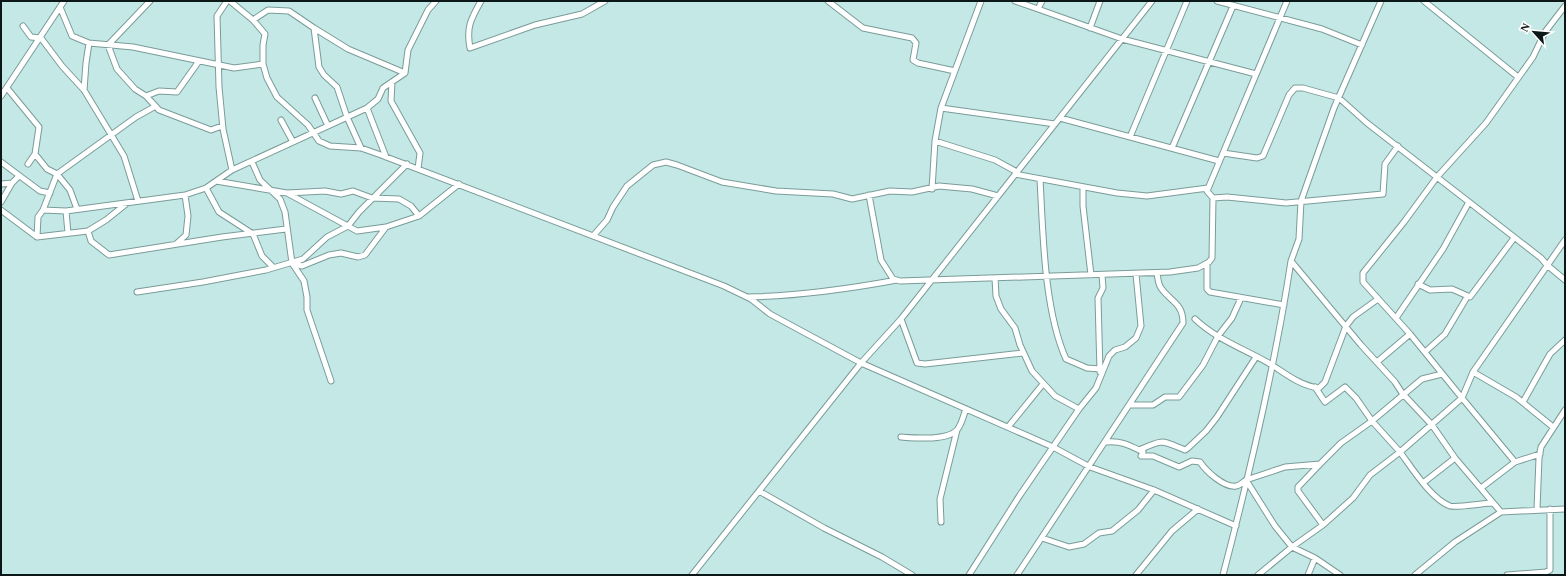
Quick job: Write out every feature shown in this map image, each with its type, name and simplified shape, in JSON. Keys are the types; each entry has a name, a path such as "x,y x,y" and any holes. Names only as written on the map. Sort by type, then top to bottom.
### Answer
{"street":[{"path":"1,96 41,38 64,1"},
{"path":"108,45 150,1"},
{"path":"232,170 222,126 217,16 229,1 253,20 265,34 262,45 262,64 266,78 277,97 287,104 314,132 320,141 330,146 361,148 407,164 481,194 724,286 747,297 770,314 861,363 1054,447 1090,467 1154,490 1236,526"},
{"path":"43,210 66,211 185,195 206,188 232,170 368,108 378,99 382,88 405,73 408,50 428,10 436,1"},
{"path":"481,1 470,20 467,34 470,48 535,25 582,14 605,1"},
{"path":"828,1 863,28 912,38 915,40 913,60 918,63 955,71"},
{"path":"932,189 935,141 941,108 981,1"},
{"path":"1015,1 1122,39 1256,74"},
{"path":"1038,9 1042,1"},
{"path":"1090,28 1100,1"},
{"path":"692,575 861,363 901,319 1152,1"},
{"path":"1130,137 1187,1"},
{"path":"1218,1 1322,29 1362,45"},
{"path":"1287,1 1219,161 1207,193 1213,198 1227,197 1286,204 1301,201 1306,202 1317,199 1383,194 1385,164 1398,146"},
{"path":"1222,575 1236,526 1272,365 1291,261 1299,239 1301,201 1338,98 1381,1"},
{"path":"1424,1 1518,77"},
{"path":"1172,148 1210,62 1232,6"},
{"path":"1515,462 1410,334 1363,282 1362,278 1363,273 1404,222 1437,177 1486,123 1533,57 1545,32 1565,6"},
{"path":"60,7 72,36 89,43 176,55 199,61 218,63 234,68 262,64"},
{"path":"253,20 268,10 288,11 348,49 405,73"},
{"path":"23,26 31,37 41,38 62,66 84,90 124,156 138,201"},
{"path":"314,28 319,67 324,75 337,87 347,117 361,148"},
{"path":"84,90 89,43"},
{"path":"108,45 118,69 135,89 146,96 154,107 211,130 222,126"},
{"path":"146,96 159,91 177,92 199,61"},
{"path":"392,82 391,101 420,153 418,169"},
{"path":"7,88 39,127 35,154 28,164"},
{"path":"1223,153 1257,158 1263,156 1289,95 1295,88 1303,88 1338,98 1367,123 1541,258 1565,280"},
{"path":"315,98 328,126"},
{"path":"37,237 38,217 43,210 57,174 136,117 154,107"},
{"path":"368,108 386,157"},
{"path":"941,108 1055,124"},
{"path":"1060,118 1219,161"},
{"path":"281,120 293,142"},
{"path":"935,141 995,160 1016,173 1040,179 1117,193 1148,196 1208,188"},
{"path":"35,154 47,169 57,174 70,190 77,209"},
{"path":"1,162 40,191 50,193"},
{"path":"252,162 260,180 280,199 285,212 286,229 292,263 304,281 307,297 307,310 331,382"},
{"path":"593,236 607,220 626,186 653,165 666,162 722,182 776,191 833,194 852,199 890,191 912,192 932,189 940,186 972,189 998,196"},
{"path":"137,292 203,282 292,263 303,259 327,237 348,226 407,164"},
{"path":"1,202 12,183 19,176"},
{"path":"1040,179 1048,275 1055,330 1066,359 1087,368 1100,369"},
{"path":"216,181 287,193 325,191 340,194 353,191 373,198 400,199 411,206 419,216"},
{"path":"1,184 12,183"},
{"path":"287,193 357,231 386,227 419,216 459,184"},
{"path":"1083,187 1083,206 1092,274"},
{"path":"206,188 219,212 252,234 262,256 273,267"},
{"path":"176,244 186,235 188,216 185,195"},
{"path":"869,195 881,260 888,273 897,280"},
{"path":"747,297 781,296 855,288 897,280 931,281 1048,275 1136,274 1198,268 1212,258 1213,198"},
{"path":"1396,318 1443,249 1468,202"},
{"path":"1,210 37,237 88,231 106,220 126,203"},
{"path":"66,211 68,233"},
{"path":"292,263 302,266 329,255 341,253 358,257 366,255 386,227"},
{"path":"88,231 91,241 109,255 286,229"},
{"path":"1425,352 1445,334 1467,297 1472,296 1514,238"},
{"path":"1258,575 1292,547 1323,525 1353,498 1370,475 1400,452 1462,398 1473,372 1565,240"},
{"path":"1291,261 1395,382 1402,393 1432,425 1455,458 1501,512"},
{"path":"1207,263 1207,289 1210,292 1284,305"},
{"path":"1017,575 1107,442 1183,323 1183,314 1176,302 1161,288 1157,273"},
{"path":"1100,377 1098,298 1103,288 1102,274"},
{"path":"969,575 1079,409 1096,388 1109,356 1115,350 1125,347 1136,338 1141,326 1136,274"},
{"path":"995,278 996,296 1001,309 1014,328 1023,353 1032,371 1055,396 1079,409"},
{"path":"1418,284 1430,290 1452,289 1467,297"},
{"path":"1130,405 1153,405 1166,398 1179,397 1203,364 1218,336 1232,318 1241,298"},
{"path":"1195,319 1218,336 1272,365 1289,377 1316,387 1321,386 1325,382 1346,326 1353,317 1378,299"},
{"path":"901,319 918,363 925,364 1023,353"},
{"path":"1377,362 1410,334"},
{"path":"1523,402 1550,354 1565,340"},
{"path":"1139,450 1160,441 1165,441 1185,450 1188,448 1206,431 1217,417 1256,357"},
{"path":"1473,372 1523,402 1553,428"},
{"path":"1323,525 1298,491 1298,487 1341,443 1372,421 1402,393 1422,379 1442,374"},
{"path":"1008,427 1043,384"},
{"path":"1316,387 1325,402 1345,387 1356,398 1372,421 1400,452 1423,483 1438,498 1451,506 1493,503"},
{"path":"941,522 940,499 957,430 966,409"},
{"path":"1537,509 1541,447 1565,410"},
{"path":"901,437 927,439 950,434 957,430"},
{"path":"1107,442 1116,441 1125,445 1129,444 1143,452 1141,456 1153,456 1179,467 1192,461 1200,462 1205,469 1230,486 1237,486 1246,480 1285,467 1320,464"},
{"path":"1481,488 1515,462 1540,454"},
{"path":"1423,483 1455,458"},
{"path":"1246,480 1275,526 1292,547 1315,558 1340,575"},
{"path":"1042,538 1069,547 1084,544 1099,533 1112,531 1138,510 1154,490"},
{"path":"759,491 824,528 882,557 912,575"},
{"path":"1136,575 1172,531 1198,509"},
{"path":"1417,574 1455,542 1501,512 1537,509 1565,509"},
{"path":"1507,575 1546,572 1550,570 1550,509"},
{"path":"1308,575 1315,558"}]}
